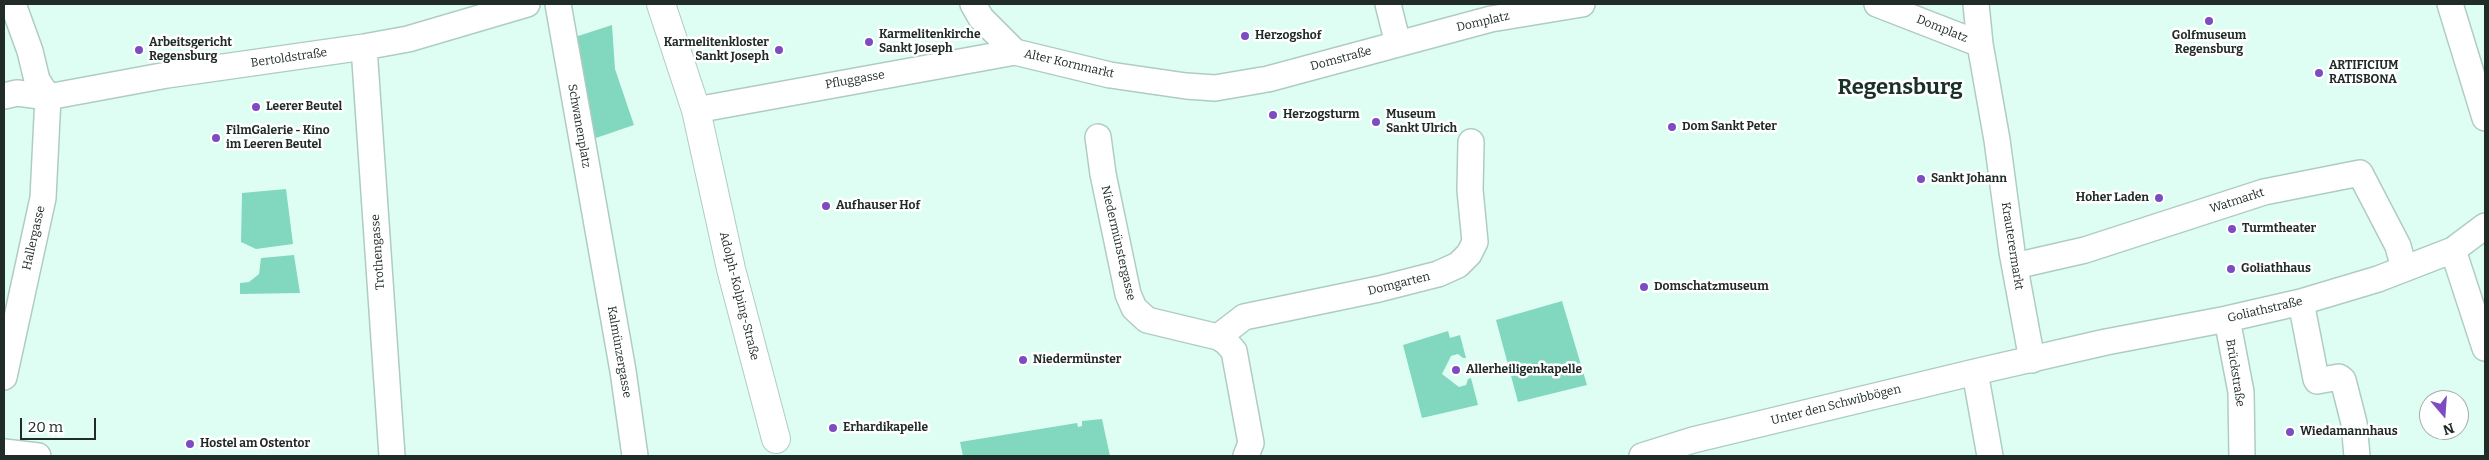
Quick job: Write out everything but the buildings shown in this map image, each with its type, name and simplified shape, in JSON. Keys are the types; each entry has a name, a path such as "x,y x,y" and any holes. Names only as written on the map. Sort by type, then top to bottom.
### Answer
{"street":[{"path":"13,4 30,51 37,80 48,97"},
{"name":"Bertoldstraße","path":"4,96 18,93 48,97 167,75 364,47 408,39 527,4"},
{"name":"Schwanenplatz","path":"558,4 600,248"},
{"path":"661,4 696,110"},
{"name":"Alter Kornmarkt","path":"973,4 981,18 1015,52 1110,75 1186,86"},
{"path":"1388,4 1406,42"},
{"name":"Domplatz","path":"1406,42 1491,19 1582,4"},
{"name":"Domplatz","path":"1877,4 1980,44 1995,131"},
{"path":"1976,4 1980,44"},
{"path":"2450,4 2485,118"},
{"name":"Domstraße","path":"1186,86 1215,88 1265,80 1406,42"},
{"name":"Trothengasse","path":"364,47 392,456"},
{"name":"Pfluggasse","path":"696,110 1015,52"},
{"name":"Hallergasse","path":"4,377 43,198 48,97"},
{"name":"Adolph-Kolping-Straße","path":"696,110 731,269 776,440"},
{"name":"Krauterermarkt","path":"1995,131 2015,266 2032,360"},
{"name":"Niedermünstergasse","path":"1098,137 1128,294 1134,308 1147,320 1218,337"},
{"name":"Domgarten","path":"1218,337 1244,317 1379,290 1438,274 1458,265 1469,254 1475,242 1470,190 1471,142"},
{"name":"Watmarkt","path":"2015,266 2085,250 2264,192 2305,182 2360,174 2398,246 2404,269"},
{"name":"Goliathstraße","path":"2032,360 2106,342 2227,319 2300,302 2404,269 2453,250 2485,226"},
{"name":"Kalmünzergasse","path":"600,248 623,371 635,456"},
{"path":"2453,250 2485,348"},
{"path":"2300,302 2317,381 2339,378 2343,380 2354,423 2357,456"},
{"name":"Brückstraße","path":"2227,319 2241,392 2242,456"},
{"path":"1218,337 1226,342 1234,351 1251,443 1246,456"},
{"name":"Unter den Schwibbögen","path":"1642,456 1693,440 2032,360"},
{"path":"1975,372 1990,456"},
{"path":"4,452 38,456"}],"green space":[{"path":"612,25 615,69 634,125 593,139 575,37"},
{"path":"286,189 293,244 256,249 241,242 242,193"},
{"path":"294,255 300,293 240,294 240,283 249,282 259,274 261,258"},
{"path":"1562,301 1587,385 1518,402 1496,320"},
{"path":"1448,331 1450,338 1460,335 1466,358 1458,354 1451,356 1442,374 1459,387 1466,385 1468,379 1471,378 1478,405 1422,418 1403,345"},
{"path":"1102,419 1110,456 963,456 960,442 1077,423 1078,427 1082,426 1082,421"}],"place":[{"name":"Golfmuseum Regensburg","path":"2209,21"},
{"name":"Herzogshof","path":"1245,36"},
{"name":"Karmelitenkirche Sankt Joseph","path":"869,42"},
{"name":"Arbeitsgericht Regensburg","path":"139,50"},
{"name":"Karmelitenkloster Sankt Joseph","path":"779,50"},
{"name":"ARTIFICIUM RATISBONA","path":"2319,73"},
{"name":"Leerer Beutel","path":"256,107"},
{"name":"Herzogsturm","path":"1273,115"},
{"name":"Museum Sankt Ulrich","path":"1376,122"},
{"name":"Dom Sankt Peter","path":"1672,127"},
{"name":"FilmGalerie - Kino im Leeren Beutel","path":"216,138"},
{"name":"Sankt Johann","path":"1921,179"},
{"name":"Hoher Laden","path":"2159,198"},
{"name":"Aufhauser Hof","path":"826,206"},
{"name":"Turmtheater","path":"2232,229"},
{"name":"Goliathhaus","path":"2231,269"},
{"name":"Domschatzmuseum","path":"1644,287"},
{"name":"Niedermünster","path":"1023,360"},
{"name":"Allerheiligenkapelle","path":"1456,370"},
{"name":"Erhardikapelle","path":"833,428"},
{"name":"Wiedamannhaus","path":"2290,432"},
{"name":"Hostel am Ostentor","path":"190,444"}],"district":[{"name":"Regensburg","path":"1900,88"}]}
